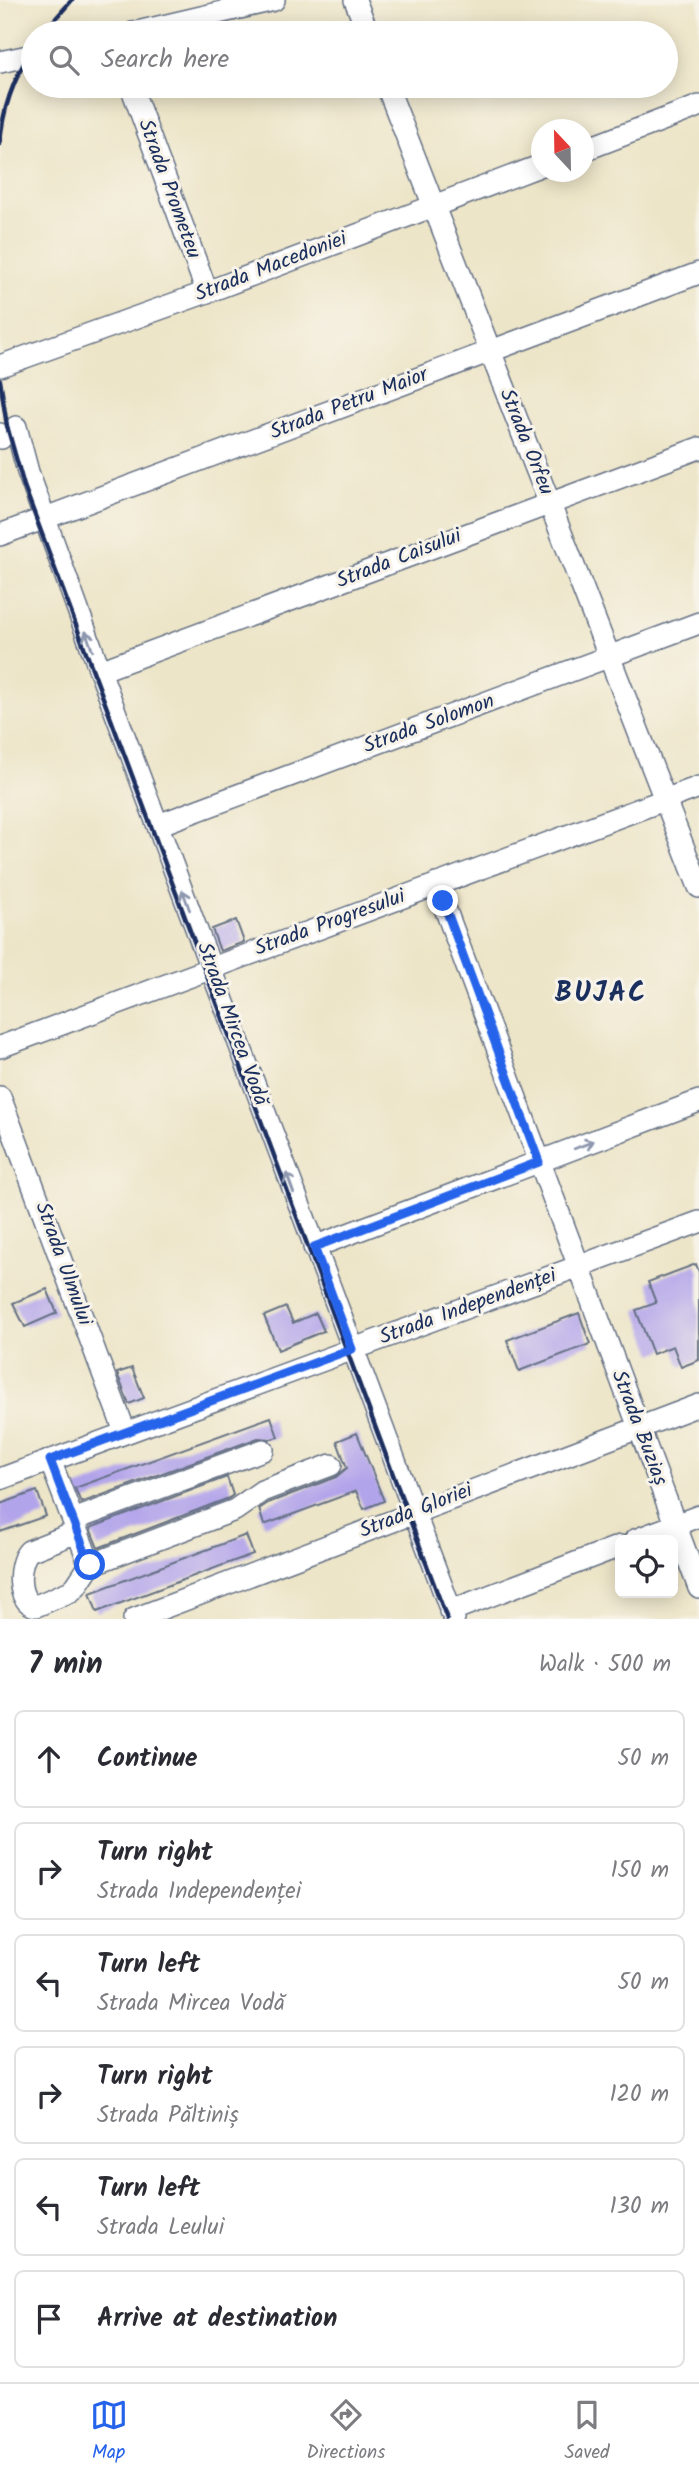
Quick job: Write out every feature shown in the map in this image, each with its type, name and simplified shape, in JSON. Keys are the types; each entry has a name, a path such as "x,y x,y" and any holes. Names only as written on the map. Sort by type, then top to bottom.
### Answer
{"street":[{"path":"184,21 274,0"},
{"path":"355,0 363,21"},
{"path":"0,62 21,58"},
{"name":"Strada Prometeu","path":"135,98 207,292"},
{"name":"Strada Orfeu","path":"392,98 699,887"},
{"path":"594,146 699,106"},
{"name":"Strada Macedoniei","path":"0,366 207,292 531,169"},
{"name":"Strada Petru Maior","path":"0,535 699,273"},
{"name":"Strada Mircea Vodă","path":"6,433 24,460 452,1615"},
{"name":"Strada Caisului","path":"100,671 699,448"},
{"name":"Strada Solomon","path":"158,825 699,624"},
{"name":"Strada Progresului","path":"0,1047 699,786"},
{"name":"Strada Buziaș","path":"436,884 699,1588"},
{"name":"Strada Ulmului","path":"0,1097 125,1432"},
{"path":"314,1247 699,1101"},
{"name":"Strada Independenței","path":"0,1479 699,1222"},
{"name":"Strada Gloriei","path":"134,1619 186,1610 414,1512 699,1405"},
{"path":"264,1450 75,1526 29,1551 24,1555 19,1577 27,1602 36,1606 71,1591 90,1565 235,1510 261,1491 331,1465"},
{"path":"50,1460 90,1565"},
{"path":"648,1535 699,1516"},
{"path":"452,1615 615,1548"}],"building":[{"path":"236,920 244,942 220,951 212,929"},
{"path":"696,1264 699,1272 699,1360 681,1367 673,1346 653,1354 636,1310 656,1303 648,1282"},
{"path":"47,1289 57,1313 25,1327 13,1303"},
{"path":"286,1307 293,1323 316,1313 324,1331 278,1350 264,1316"},
{"path":"579,1313 590,1344 519,1371 507,1340"},
{"path":"132,1368 144,1398 129,1404 117,1373"},
{"path":"271,1417 278,1437 258,1438 81,1503 75,1488"},
{"path":"357,1433 384,1501 364,1509 356,1491 264,1525 259,1509 336,1477 347,1468 337,1441"},
{"path":"227,1477 233,1495 229,1498 98,1548 90,1528"},
{"path":"37,1491 46,1516 0,1532 0,1504"},
{"path":"246,1535 253,1554 97,1612 90,1593"}],"railway":[{"path":"54,21 72,0"},
{"path":"0,144 10,94 21,70"},
{"path":"0,380 7,426 24,486 447,1619"}],"district":[{"name":"BUJAC","path":"601,993"}],"route":[{"path":"90,1565 50,1460 352,1349 314,1247 539,1162 443,901"}]}
